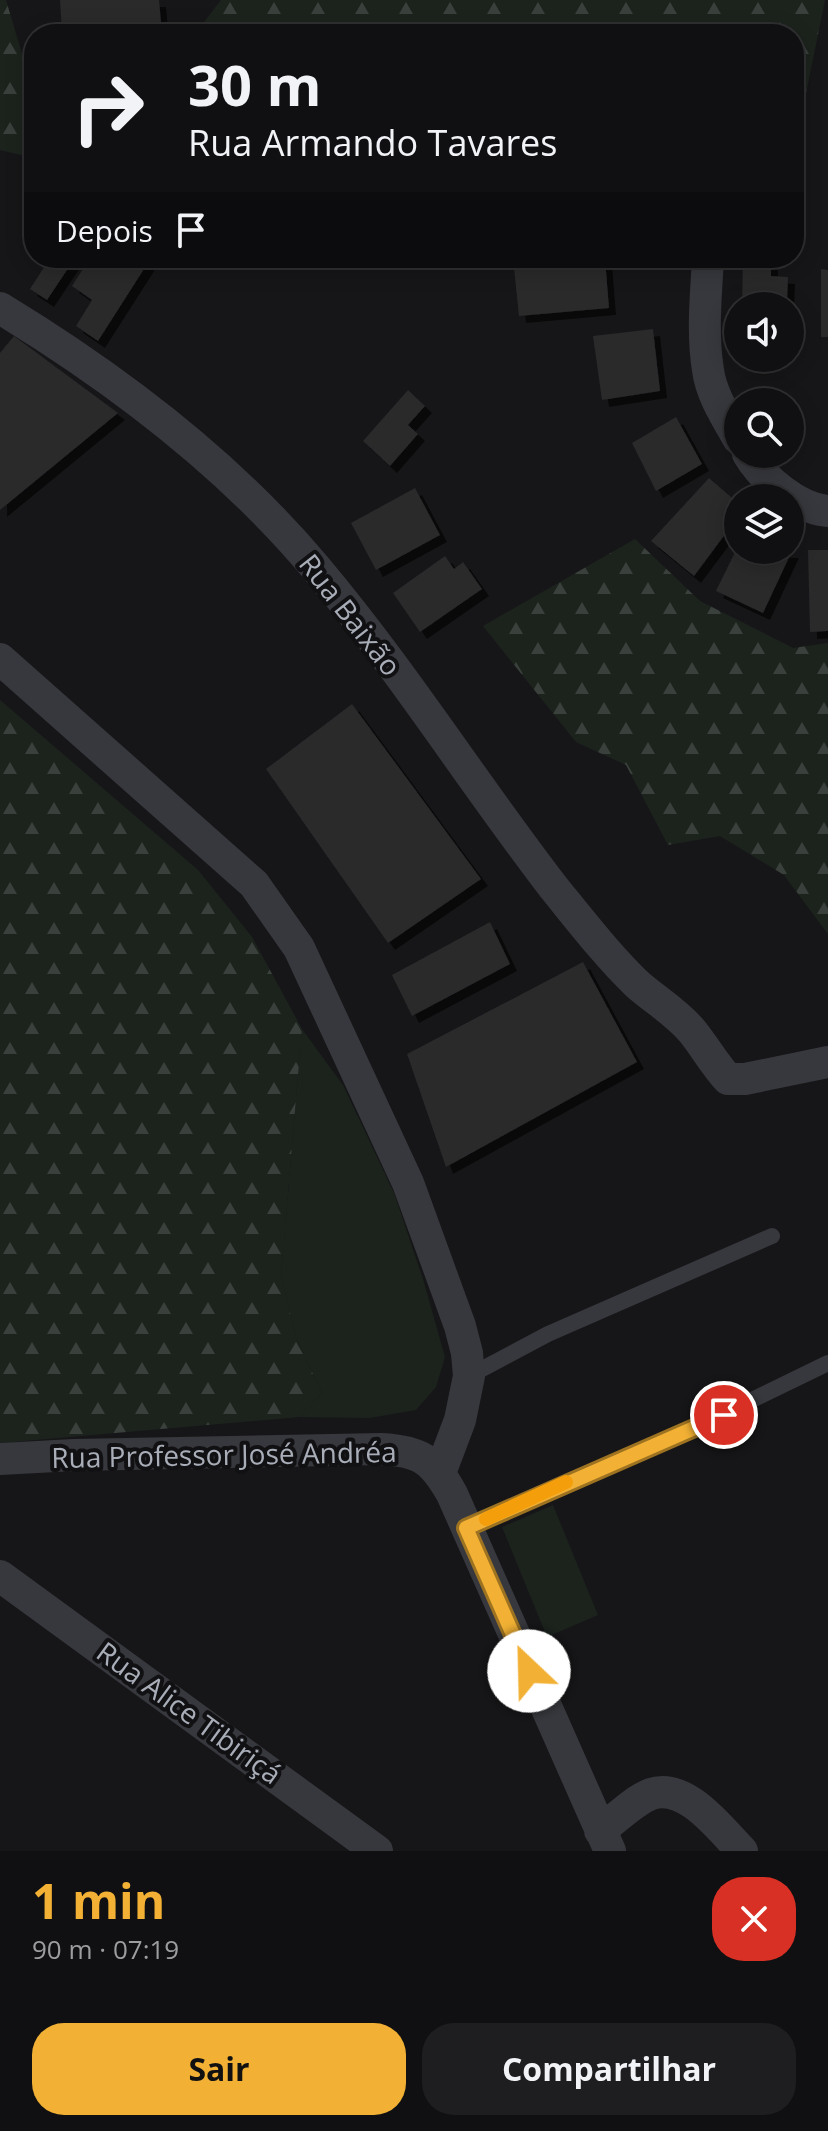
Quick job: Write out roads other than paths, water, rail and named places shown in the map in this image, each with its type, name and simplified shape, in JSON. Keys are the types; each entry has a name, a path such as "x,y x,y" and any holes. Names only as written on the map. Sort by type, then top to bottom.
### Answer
{"street":[{"path":"708,268 705,332 708,372 724,415"},
{"name":"Rua Baixão","path":"0,308 48,337 132,399 204,455 265,513 315,566 361,624 554,887 638,984 692,1031 728,1079 745,1079 828,1062"},
{"path":"758,468 788,495 819,511 828,511"},
{"path":"0,659 254,884 299,948 408,1183 460,1326 469,1376 460,1420 440,1473 605,1841 649,1795 665,1791 681,1796 697,1807 742,1851"},
{"name":"Rua Professor José Andréa","path":"0,1459 381,1449 423,1456 440,1473"},
{"name":"Rua Alice Tibiriçá","path":"0,1576 377,1851"}],"lane":[{"path":"469,1376 548,1334 772,1236"},
{"path":"466,1528 566,1482 674,1438 828,1363"}]}
